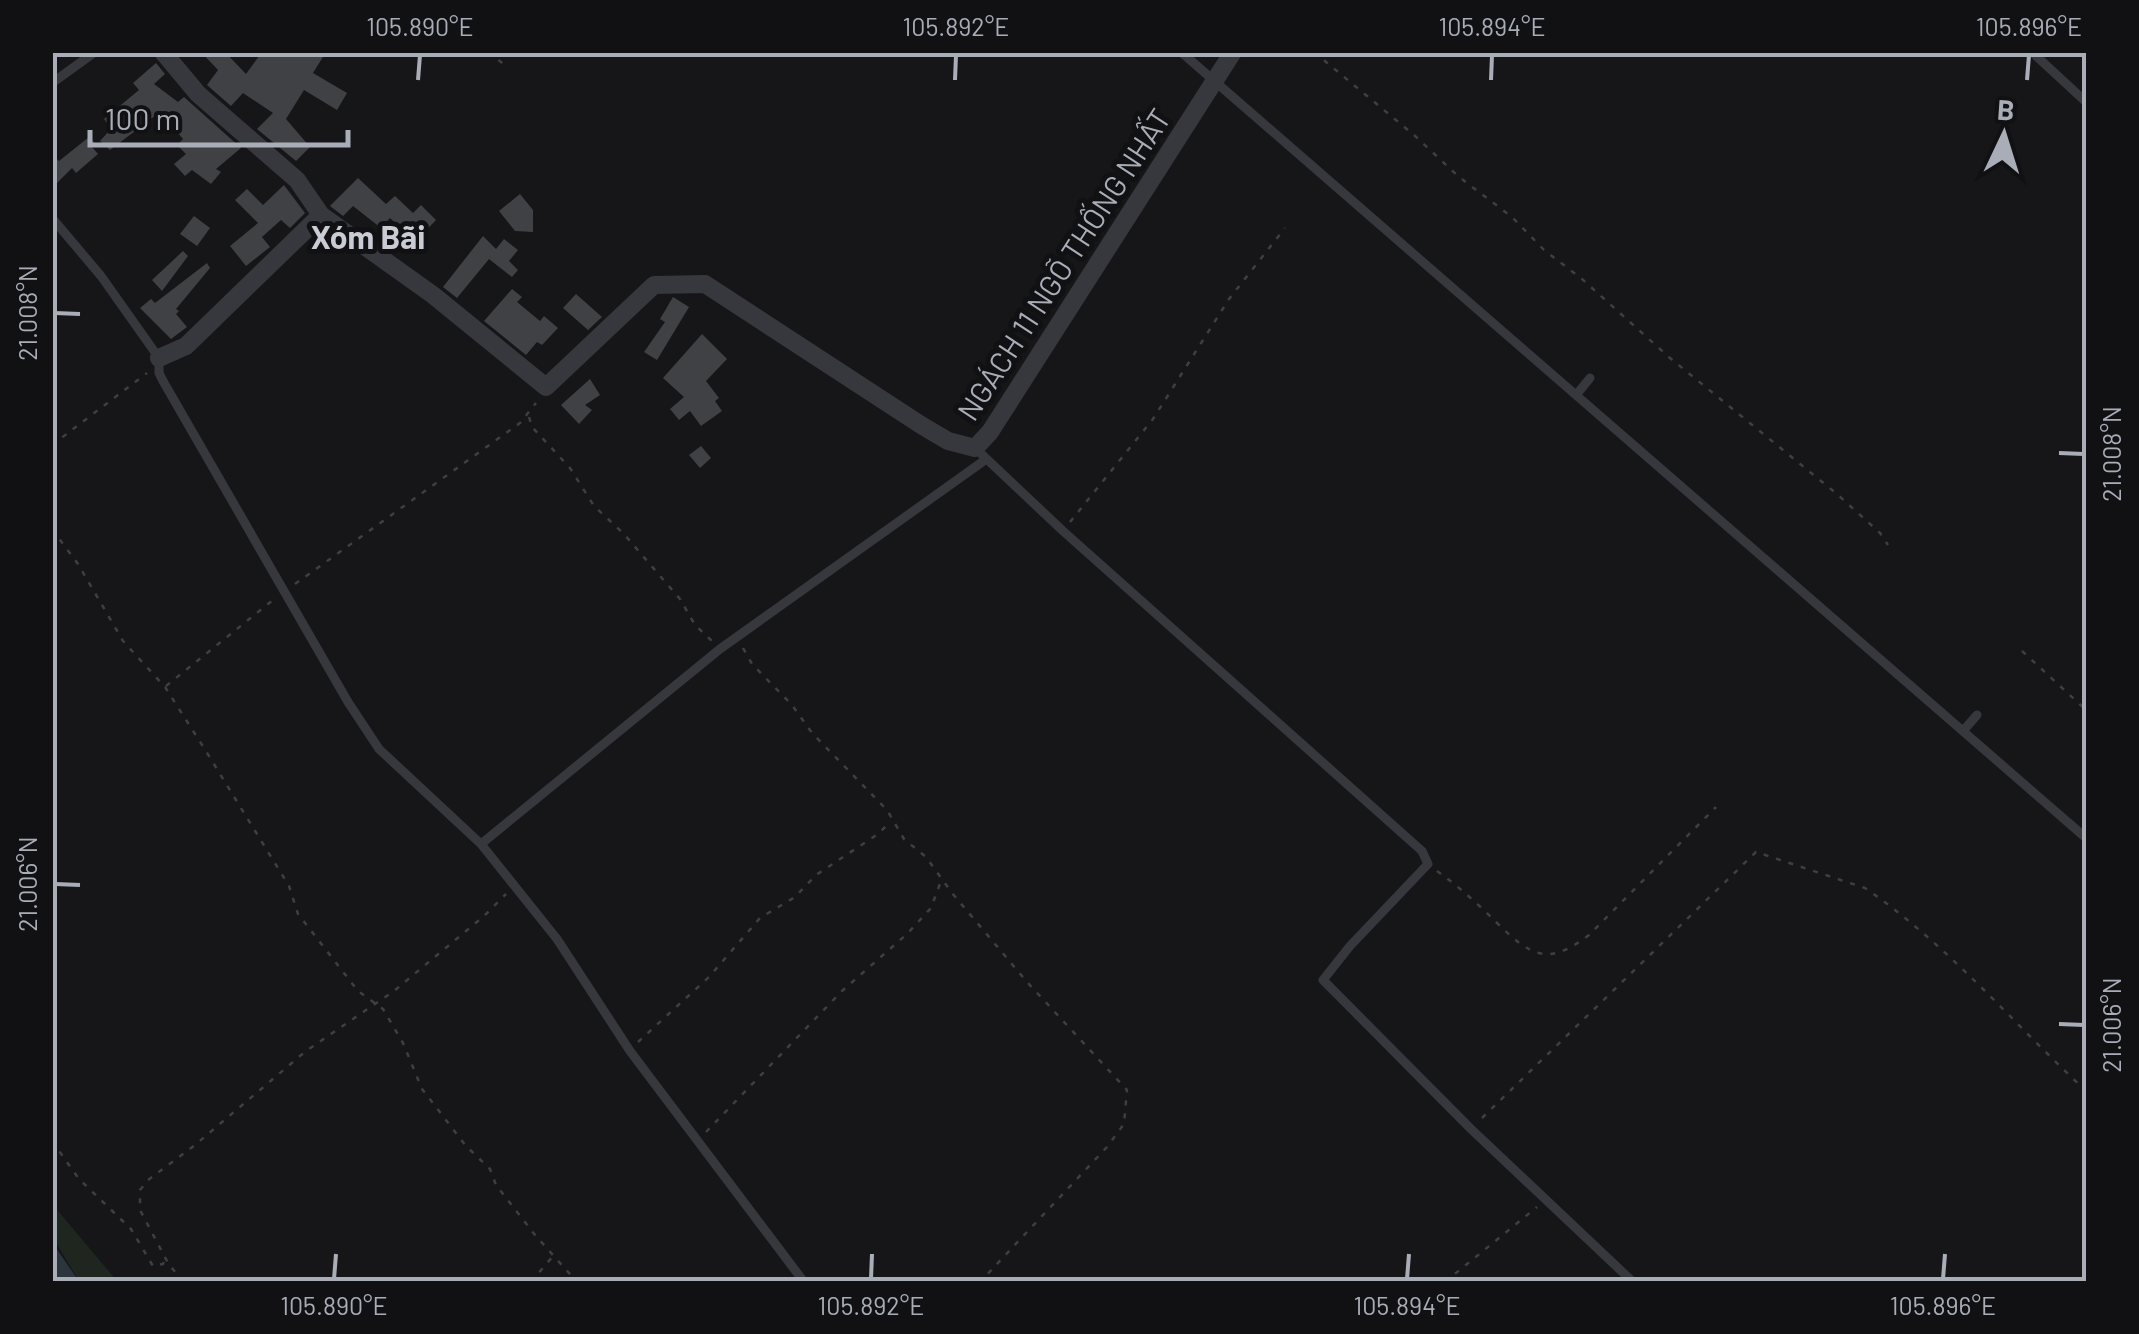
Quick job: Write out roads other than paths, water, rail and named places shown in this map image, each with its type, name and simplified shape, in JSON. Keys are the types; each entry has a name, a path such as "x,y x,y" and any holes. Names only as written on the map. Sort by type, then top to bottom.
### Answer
{"street":[{"path":"159,358 186,346 321,215 298,180 198,94 163,52"},
{"name":"NGÁCH 11 NGÕ THỐNG NHẤT","path":"321,215 433,295 546,386 654,285 705,284 948,442 980,454 990,432 1233,52"}],"lane":[{"path":"52,83 94,52"},
{"path":"1181,52 2086,838"},
{"path":"2032,52 2086,102"},
{"path":"52,218 102,276 159,358 163,381 379,750 481,844 557,938 630,1051 804,1282"},
{"path":"1577,394 1590,378"},
{"path":"481,844 720,648 980,454 1422,850 1428,864 1323,978 1472,1129 1633,1282"},
{"path":"1964,730 1977,715"}],"district":[{"name":"Xóm Bãi","path":"368,236"}]}
